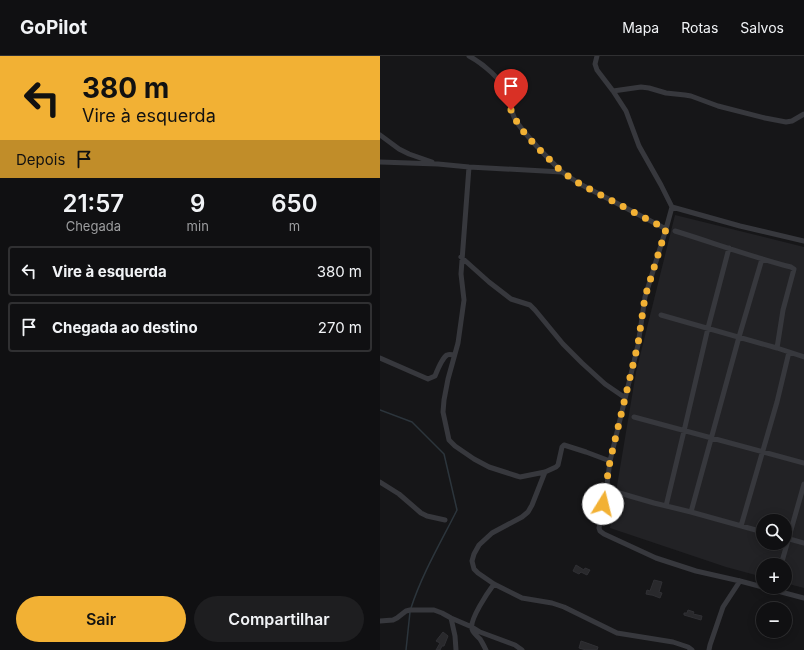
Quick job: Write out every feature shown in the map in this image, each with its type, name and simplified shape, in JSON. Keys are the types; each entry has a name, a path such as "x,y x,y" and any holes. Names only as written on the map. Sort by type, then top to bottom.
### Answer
{"street":[{"path":"469,56 476,59 504,86 515,119 531,140 562,172 580,184 666,229"},
{"path":"597,56 595,64 597,70 613,91 628,115 638,146 672,206 645,297 638,344 624,397 610,461 599,528 600,531 656,558 696,571 804,598"},
{"path":"613,91 641,87 649,88 666,93 691,96 765,118 786,122 792,121 804,114"},
{"path":"380,135 399,149 438,164"},
{"path":"380,162 562,172"},
{"path":"469,167 460,274 464,300 458,343 445,394 443,412 449,440 452,444 474,459 489,467 520,477 545,472 556,467 564,445 610,461"},
{"path":"672,206 740,226 804,241"},
{"path":"675,231 794,269 783,310 777,348"},
{"path":"666,506 708,328 729,248"},
{"path":"461,257 511,299 530,305 572,353 605,384 624,397"},
{"path":"692,512 711,438 762,259"},
{"path":"661,315 804,357"},
{"path":"741,526 777,402 789,352"},
{"path":"380,358 428,379 435,376 446,356 449,354 454,355"},
{"path":"634,417 804,463"},
{"path":"545,472 528,512 522,517 492,533 480,545 474,554 472,561 474,569 494,584 522,598 552,603 564,607 618,633 674,642 692,650"},
{"path":"380,482 399,494 421,513 445,520"},
{"path":"792,520 804,484"},
{"path":"616,492 756,530"},
{"path":"792,539 804,542"},
{"path":"709,650 723,607 740,581"},
{"path":"486,650 472,627 481,603 494,584"},
{"path":"380,621 392,620 410,610 434,610 480,632 509,642 522,650"},
{"path":"451,618 456,650"}],"shaded area":[{"path":"675,215 804,247 804,588 792,585 792,558 756,558 756,575 726,567 610,528 636,372"}],"building":[{"path":"576,565 584,570 585,568 590,570 587,575 581,572 579,574 573,571"},
{"path":"654,580 662,582 659,592 662,593 660,598 646,594 647,590 650,591"},
{"path":"688,610 694,612 693,614 702,616 701,620 684,615 684,613 687,613"},
{"path":"443,632 448,636 444,646 442,646 440,650 436,650 440,643 436,641"},
{"path":"581,641 598,647 597,650 586,650 579,648"}],"waterway":[{"path":"380,410 412,422 444,454 457,510 426,570 411,608"},
{"path":"406,650 410,612"}],"route":[{"path":"511,110 515,119 526,135 562,172 580,184 666,229 645,297 638,344 624,397 610,461 603,504"}]}
